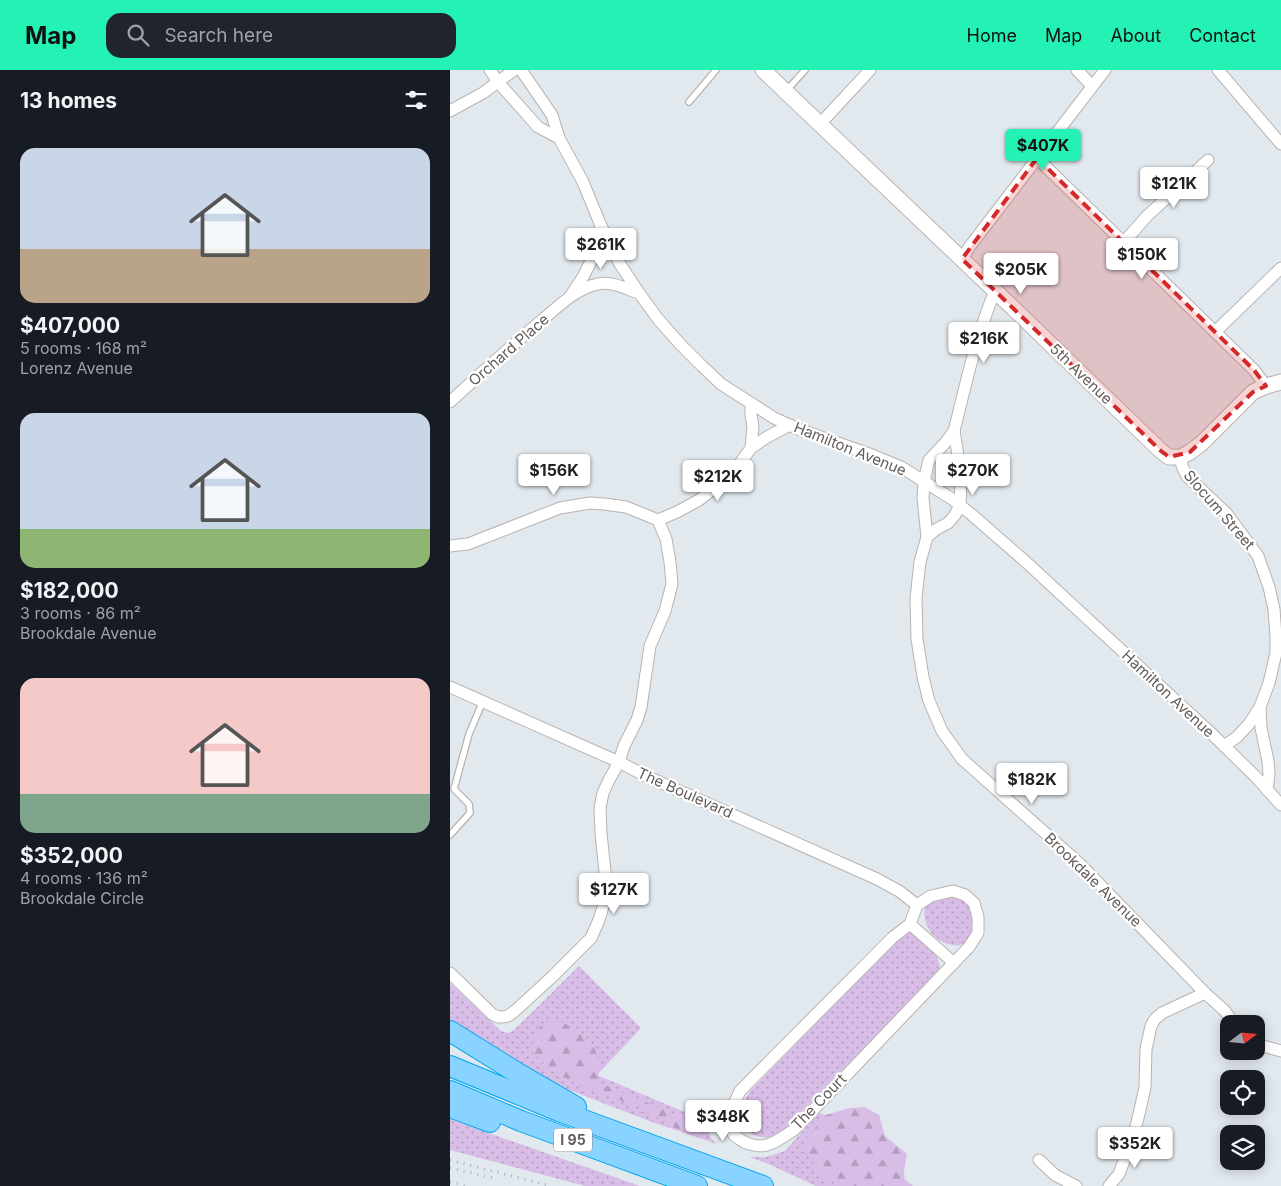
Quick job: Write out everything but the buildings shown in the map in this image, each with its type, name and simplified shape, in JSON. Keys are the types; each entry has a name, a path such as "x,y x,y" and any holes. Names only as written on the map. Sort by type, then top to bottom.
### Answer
{"highway":[{"path":"450,1031 536,1084 632,1138"},
{"name":"I 95","path":"450,1066 522,1097 764,1186"},
{"name":"I 95","path":"450,1091 521,1121 697,1186"},
{"path":"450,1107 541,1139 613,1156"}],"street":[{"path":"490,70 498,82 538,127 559,138"},
{"path":"450,111 483,94 514,70"},
{"name":"Hamilton Avenue","path":"521,70 552,115 559,138 584,182 601,226 620,264 658,319 680,344 721,384 760,410 790,425 901,467 960,505 1026,562 1224,746 1281,805"},
{"name":"5th Avenue","path":"763,70 1161,451 1170,457 1181,457"},
{"path":"820,124 870,70"},
{"path":"1077,70 1092,86"},
{"path":"962,259 1105,70"},
{"path":"1218,70 1281,144"},
{"path":"1037,158 1254,370 1266,386"},
{"path":"1124,242 1147,216 1208,160"},
{"name":"Orchard Place","path":"569,298 593,257 601,226"},
{"path":"1215,332 1281,268"},
{"name":"Orchard Place","path":"450,402 509,347 569,298 584,289 599,283 616,284 639,293"},
{"name":"Brookdale Avenue","path":"995,291 974,350 954,431 929,460 924,481 923,498 927,538 920,562 916,598 917,639 929,701 942,731 962,759 1080,864 1228,1015"},
{"path":"1181,457 1202,443 1253,392 1281,382"},
{"path":"751,403 753,427 751,448"},
{"path":"450,546 468,544 560,508 590,503 626,507 658,520 699,500 738,466 751,448 766,437 790,425"},
{"name":"Brookdale Avenue","path":"954,431 960,482 960,505"},
{"name":"Slocum Street","path":"1181,457 1182,466 1187,476 1227,514 1258,556 1269,587 1274,609 1278,654 1269,683 1260,707 1249,724 1224,746"},
{"path":"927,538 948,523 960,505"},
{"path":"450,972 492,1014 498,1017 508,1016 553,976 591,938 605,900 606,881 600,808 603,792 619,762 624,746 637,720 641,707 650,646 665,610 672,584 666,539 658,520"},
{"name":"The Boulevard","path":"450,687 877,879 899,891 917,905"},
{"name":"Slocum Street","path":"1260,707 1261,728 1268,761 1267,790"},
{"name":"The Court","path":"910,924 892,938 740,1091 732,1106 730,1118 734,1135 746,1143 755,1146 765,1146 794,1130 970,946 978,933 978,917 974,903 965,895 952,891 932,896 917,905"},
{"path":"917,905 910,924 954,963"},
{"path":"1109,1186 1119,1174 1134,1134 1145,1087 1146,1049 1151,1026 1162,1013 1205,993"},
{"path":"1265,1047 1281,1051"},
{"path":"1038,1160 1055,1175 1076,1186"}],"lane":[{"path":"689,102 716,70"},
{"path":"785,91 805,70"},
{"path":"450,835 470,812 470,804 452,792 469,734 483,701"}],"highlighted area":[{"path":"1037,158 1254,370 1266,386 1253,392 1190,452 1169,457 1161,451 962,259"}],"green space":[{"path":"957,898 968,904 974,916 973,930 966,942 960,945 954,945 938,939 932,934 925,920 925,905 934,900"},
{"path":"907,933 913,933 918,936 937,957 940,966 937,973 781,1133 764,1137 751,1133 742,1123 740,1112 743,1102 751,1090 900,937"},
{"path":"579,966 641,1028 597,1075 699,1118 707,1126 711,1138 717,1144 652,1122 564,1088 500,1054 450,1023 450,983 501,1031 508,1033 514,1030"},
{"path":"560,1021 579,1032 594,1048 599,1062 598,1082 687,1119 695,1124 703,1134 675,1128 640,1107 586,1088 549,1070 532,1051 533,1035 545,1022"},
{"path":"865,1107 879,1115 885,1136 907,1154 904,1171 905,1186 841,1186 824,1177 803,1150 805,1140 826,1115 849,1108"},
{"path":"819,1113 826,1115 913,1186 816,1186 749,1157 766,1157 785,1151"},
{"path":"450,1119 640,1186 585,1186 450,1150"}],"railway":[{"path":"450,1160 551,1186"},
{"path":"450,1168 497,1179"},
{"path":"450,1182 468,1186"}]}
